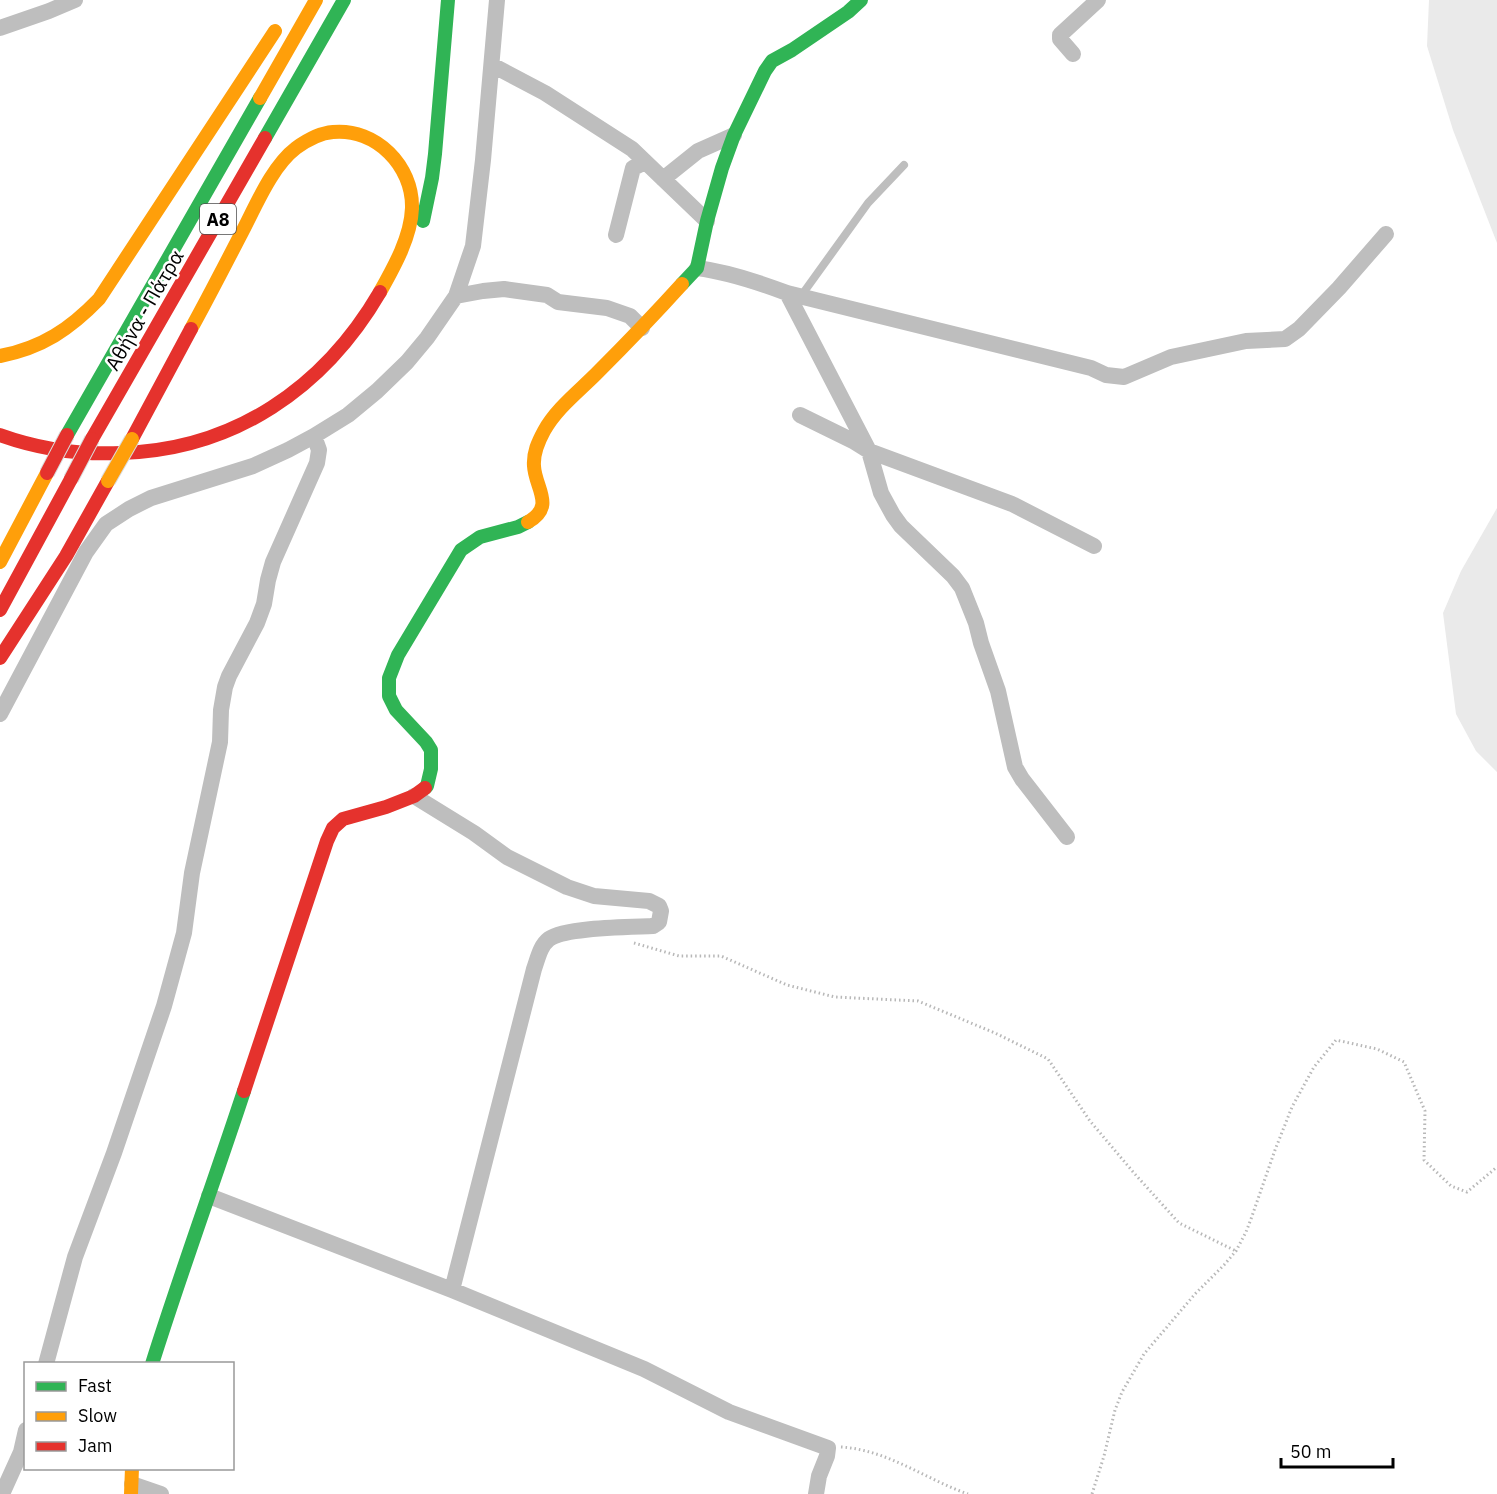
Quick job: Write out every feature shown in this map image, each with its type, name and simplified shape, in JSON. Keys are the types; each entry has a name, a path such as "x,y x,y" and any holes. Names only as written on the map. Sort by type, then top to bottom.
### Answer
{"main road":[{"name":"Αθήνα - Πάτρα","path":"0,562 67,435 316,0"},
{"name":"Αθήνα - Πάτρα","path":"0,610 92,439 344,0"},
{"path":"394,293 422,226 432,178 448,0"},
{"path":"153,1362 333,828 342,819 386,807 414,796 427,786 432,758 431,750 396,710 389,696 389,678 398,655 461,550 479,537 534,519 542,511 544,500 534,468 535,452 540,436 550,420 697,268 722,168 734,135 772,61 848,12 861,0"},
{"path":"0,356 28,349 48,340 76,322 99,299 283,20"},
{"path":"0,435 67,452 115,455 160,451 201,442 231,431 259,417 294,394 332,359 365,318 391,273 401,249 412,208 412,192 399,161 388,149 374,140 343,131 311,138 285,159 258,204 132,439 108,480 66,556 0,658"},
{"path":"38,462 84,467 132,467"}],"street":[{"path":"0,28 75,0"},
{"path":"0,714 86,552 106,525 129,509 151,498 253,466 314,436 348,415 377,391 427,338 456,296 473,246 492,65 496,0"},
{"path":"1073,54 1059,35 1098,0"},
{"path":"492,65 545,93 632,149 707,221"},
{"path":"663,179 698,151 734,135"},
{"path":"616,235 633,168 645,162"},
{"path":"697,268 713,270 794,294 1091,368 1106,375 1124,376 1171,357 1245,341 1285,339 1299,329 1339,288 1386,234"},
{"path":"456,296 504,289 547,295 558,302 607,308 630,316 642,327"},
{"path":"794,294 869,451 882,493 893,515 962,588 998,691 1015,767 1066,837"},
{"path":"800,415 869,451 1012,504 1094,546"},
{"path":"47,1362 75,1257 114,1153 164,1006 184,933 192,873 220,742 222,700 225,687 257,623 264,604 273,562 317,464 319,450 314,436"},
{"path":"414,796 474,832 507,856 567,887 594,896 648,901 658,906 661,911 659,922 653,926 573,931 549,940 540,951 452,1290"},
{"path":"209,1196 452,1290 644,1370 729,1412 828,1448 816,1494"},
{"path":"2,1494 21,1452 24,1439"},
{"path":"131,1482 161,1494"}],"lane":[{"path":"794,294 868,204 904,165"}],"path":[{"path":"624,940 679,956 721,956 787,985 835,997 918,1001 995,1033 1048,1059 1090,1121 1179,1223 1236,1251"},
{"path":"1092,1494 1122,1392 1144,1354 1236,1251 1246,1232 1293,1107 1314,1067 1336,1040 1377,1049 1404,1062 1425,1111 1424,1160 1451,1186 1467,1192 1497,1167"},
{"path":"828,1448 858,1449 892,1459 932,1480 968,1494"}],"shaded area":[{"path":"1429,0 1497,0 1497,243 1453,130 1427,46"},
{"path":"1497,508 1497,772 1476,751 1456,714 1443,613 1461,571"}],"traffic: fast":[{"path":"265,138 344,0"},
{"path":"423,221 435,154 448,0"},
{"path":"682,284 697,268 722,168 734,135 765,71 772,61 848,12 861,0"},
{"path":"67,435 260,98"},
{"path":"425,788 431,769 431,750 396,710 389,696 389,678 398,655 461,550 480,537 528,522"},
{"path":"153,1362 244,1091"}],"traffic: slow":[{"path":"260,98 316,0"},
{"path":"0,356 29,348 54,336 99,299 275,31"},
{"path":"191,329 271,177 287,156 300,145 314,137 333,132 349,132 377,143 399,164 411,193 412,208 409,230 401,252 380,292"},
{"path":"528,522 541,510 542,496 535,474 534,461 538,443 549,423 682,284"},
{"path":"108,481 132,439"},
{"path":"0,562 47,473"},
{"path":"131,1494 132,1470"}],"traffic: jam":[{"path":"92,439 265,138"},
{"path":"0,435 29,444 90,453 162,449 201,440 238,426 272,407 303,384 332,357 380,292"},
{"path":"132,439 191,329"},
{"path":"47,473 67,435"},
{"path":"71,479 92,439"},
{"path":"0,610 71,479"},
{"path":"0,658 66,556 108,481"},
{"path":"244,1091 333,828 343,819 386,807 414,796 425,788"}]}
